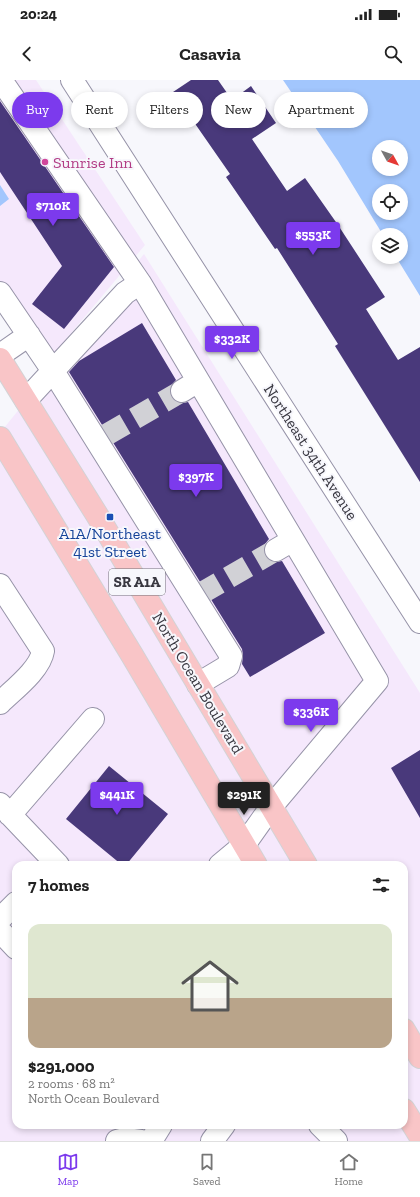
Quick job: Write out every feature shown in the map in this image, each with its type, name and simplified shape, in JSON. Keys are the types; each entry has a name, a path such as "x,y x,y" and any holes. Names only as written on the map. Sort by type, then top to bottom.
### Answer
{"main road":[{"name":"North Ocean Boulevard","path":"0,359 98,515 304,861"},
{"name":"SR A1A","path":"0,438 124,642 254,861"},
{"path":"408,1037 420,1057"},
{"path":"408,1116 420,1136"}],"street":[{"path":"1,80 140,283 190,386 284,545 377,681 271,807 244,845 225,861"},
{"name":"Northeast 34th Avenue","path":"72,80 420,622"},
{"path":"26,400 125,293 140,283"},
{"path":"0,293 101,438 197,596 231,656 228,666 198,684"},
{"path":"0,355 29,335"},
{"path":"0,585 44,651 42,658 34,669 0,703"},
{"path":"54,861 5,809 93,719"},
{"path":"0,919 12,907"},
{"path":"0,931 12,944"},
{"path":"151,1141 158,1129"},
{"path":"324,1129 336,1141"},
{"path":"117,1141 125,1139 141,1141"}],"shaded area":[{"name":"Sunrise Inn","path":"0,80 36,80 44,92 12,92 12,128 63,128 63,121 145,245 41,369 0,308"},
{"path":"144,254 420,693 420,1141 0,1141 0,433"}],"water":[{"path":"283,80 420,80 420,296 400,264 408,264 408,228 379,228 374,220 408,220 408,184 372,184 372,217 338,161 316,128 368,128 368,92 291,92"},
{"path":"0,185 9,199 0,206"}],"building":[{"path":"191,80 218,80 226,92 211,92 211,128 266,128 266,108 274,120 274,124 252,139 287,191 305,178 338,225 385,297 366,309 398,360 420,347 420,482 335,346 338,344 277,248 275,249 226,177 230,174 198,128 203,128 203,92 173,92"},
{"path":"251,86 255,92 243,92"},
{"path":"0,101 12,118 12,128 19,128 114,267 64,329 32,304 62,266 0,172"},
{"path":"142,323 176,380 171,386 171,397 176,402 188,402 269,539 265,544 265,556 270,561 282,561 325,633 250,677 242,664 242,649 69,372 79,361"},
{"path":"420,750 420,818 391,768"},
{"path":"109,766 168,814 129,861 117,861 66,819"}],"tunnel":[{"path":"106,435 182,391"},
{"path":"200,594 276,550"}],"place":[{"name":"Sunrise Inn","path":"45,162"},
{"name":"A1A/Northeast 41st Street","path":"110,517"}]}
